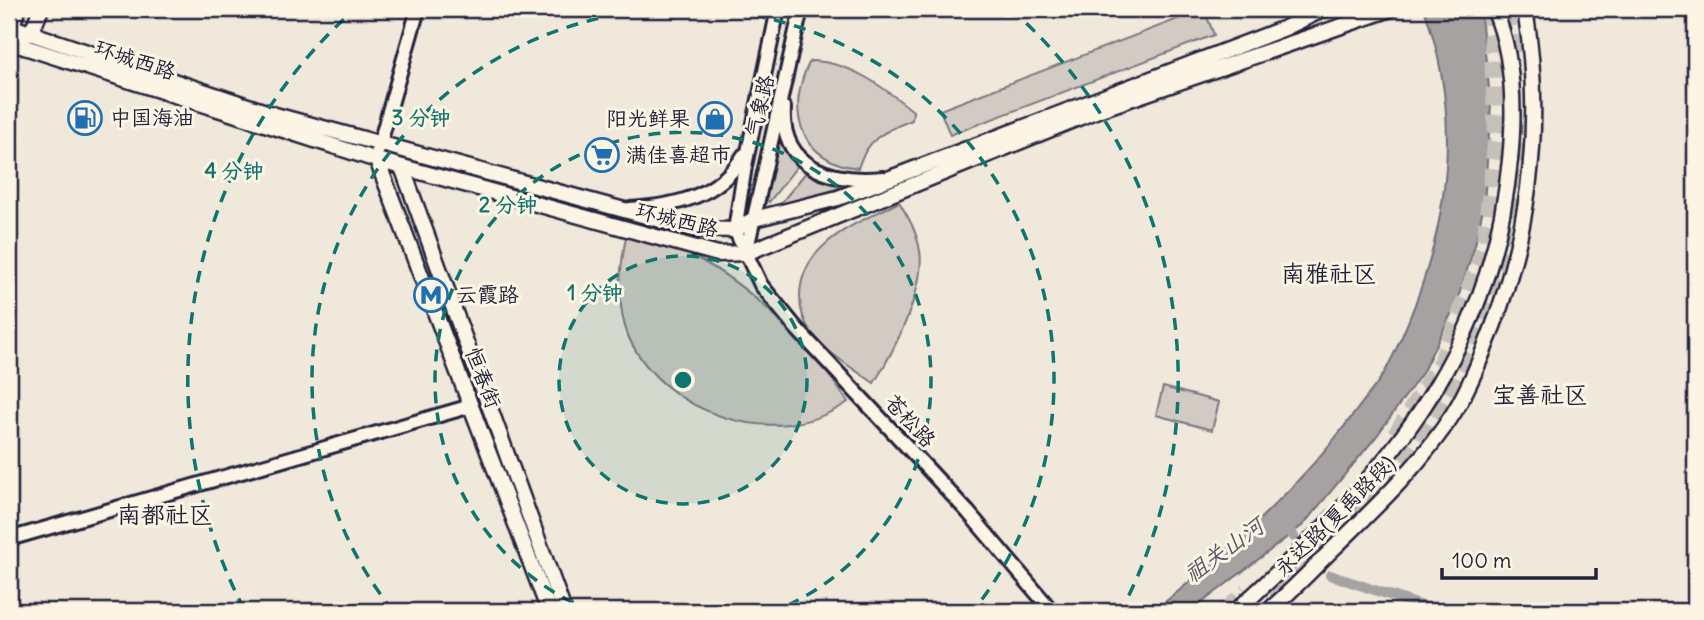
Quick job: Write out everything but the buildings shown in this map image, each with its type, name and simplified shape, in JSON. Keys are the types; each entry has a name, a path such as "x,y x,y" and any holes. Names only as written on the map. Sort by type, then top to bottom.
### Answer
{"main road":[{"path":"18,9 9,34 31,33 41,9"},
{"name":"环城西路","path":"31,33 275,114 378,143 694,229 735,229 754,219 838,198 1285,28 1324,9"},
{"name":"环城西路","path":"9,34 377,160 718,254 746,253 1098,110 1391,9"},
{"name":"永达路(夏禹路段)","path":"1236,611 1365,486 1408,434 1445,375 1475,310 1494,253 1508,183 1514,122 1502,29 1493,9"},
{"name":"永达路(夏禹路段)","path":"1268,611 1405,479 1453,414 1474,374 1510,284 1525,223 1532,151 1533,80 1524,9"},
{"name":"恒春街","path":"377,160 548,611"},
{"name":"恒春街","path":"402,167 564,611"}],"street":[{"path":"377,160 378,143 418,9"},
{"name":"气象路","path":"735,229 749,146 778,9"},
{"name":"气象路","path":"746,253 801,9"},
{"path":"785,81 783,117 787,135 801,159 831,176 863,180 894,177"},
{"path":"383,125 397,148 402,167"},
{"path":"623,210 666,206 716,188 735,169 749,146"},
{"path":"735,229 746,253"},
{"name":"苍松路","path":"746,253 761,285 797,329 968,512 1052,611"},
{"path":"9,539 471,407"}],"shaded area":[{"path":"1204,9 1214,35 950,135 940,110"},
{"path":"1424,9 1466,9 1481,17 1491,105 1484,204 1475,245 1456,304 1422,373 1376,437 1303,525 1191,611 1152,611 1181,590 1244,534 1311,467 1380,379 1407,325 1436,236 1444,191 1447,146 1445,100 1437,55"},
{"path":"810,61 839,65 865,77 913,111 912,120 878,137 866,150 858,168 822,155 810,144 802,130 799,114 802,79"},
{"path":"778,129 783,148 798,165 769,202 764,195"},
{"path":"807,171 817,179 841,187 789,207 777,208"},
{"path":"899,202 917,238 921,266 906,320 874,383 833,354 811,332 804,320 800,297 803,278 810,262 821,249 850,227"},
{"path":"627,232 703,261 751,294 814,357 848,402 819,417 788,424 757,424 725,418 695,405 668,388 646,365 629,338 625,325 620,285"},
{"path":"1163,387 1219,402 1212,430 1156,415"}],"waterway":[{"name":"祖关山河","path":"1282,533 1289,528 1294,537"},
{"path":"1330,575 1437,611"}],"tunnel":[{"path":"1396,435 1443,359 1484,251 1497,136 1491,9"},
{"path":"1506,9 1513,59"},
{"path":"1248,611 1320,548 1371,497 1416,441 1442,400 1465,357 1484,312 1499,265 1517,169 1518,121"},
{"path":"1226,611 1247,592"}],"place":[{"name":"中国海油","path":"85,118"},
{"name":"阳光鲜果","path":"715,119"},
{"name":"满佳喜超市","path":"602,155"},
{"name":"云霞路","path":"431,295"}],"district":[{"name":"南雅社区","path":"1329,274"},
{"name":"宝善社区","path":"1540,395"},
{"name":"南都社区","path":"165,515"}]}
